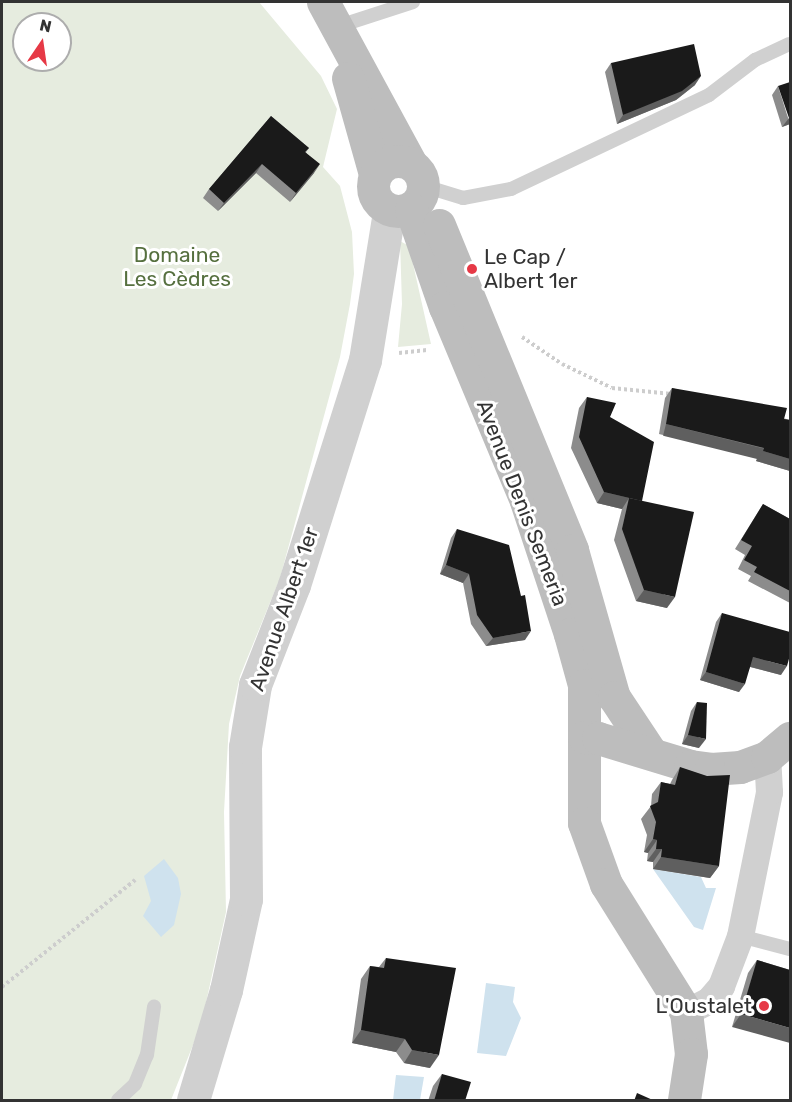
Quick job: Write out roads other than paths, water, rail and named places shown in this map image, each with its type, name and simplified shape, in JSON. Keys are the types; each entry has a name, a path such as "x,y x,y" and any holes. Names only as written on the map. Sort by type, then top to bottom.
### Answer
{"main road":[{"name":"Avenue Denis Semeria","path":"329,14 401,190 559,554 614,697 651,753"},
{"name":"Avenue Denis Semeria","path":"559,554 584,684 584,823 606,884 686,1012"},
{"path":"584,737 711,769 740,767 779,748"},
{"path":"684,1101 691,1054 686,1012"}],"street":[{"name":"Avenue Albert 1er","path":"193,1101 226,990 246,899 244,747 255,685 294,585 365,360 373,298 369,217 401,190"},
{"path":"686,1012 708,1001 721,986 740,936 779,748"}],"lane":[{"path":"329,14 413,2"},
{"path":"401,190 463,198 511,189 710,95 755,60 790,44"},
{"path":"740,936 790,949"},
{"path":"118,1101 135,1084 147,1055 154,1007"}],"water":[{"path":"164,859 178,878 181,894 174,925 161,937 143,916 151,901 144,876"},
{"path":"653,869 701,877 706,888 716,888 703,930 694,927"},
{"path":"486,983 515,987 513,1002 521,1018 506,1056 477,1053"},
{"path":"396,1075 424,1077 420,1100 393,1100"}],"place":[{"name":"Le Cap / Albert 1er","path":"472,269"},
{"name":"L'Oustalet","path":"764,1006"}],"park label":[{"name":"Domaine Les Cèdres","path":"177,267"}]}
